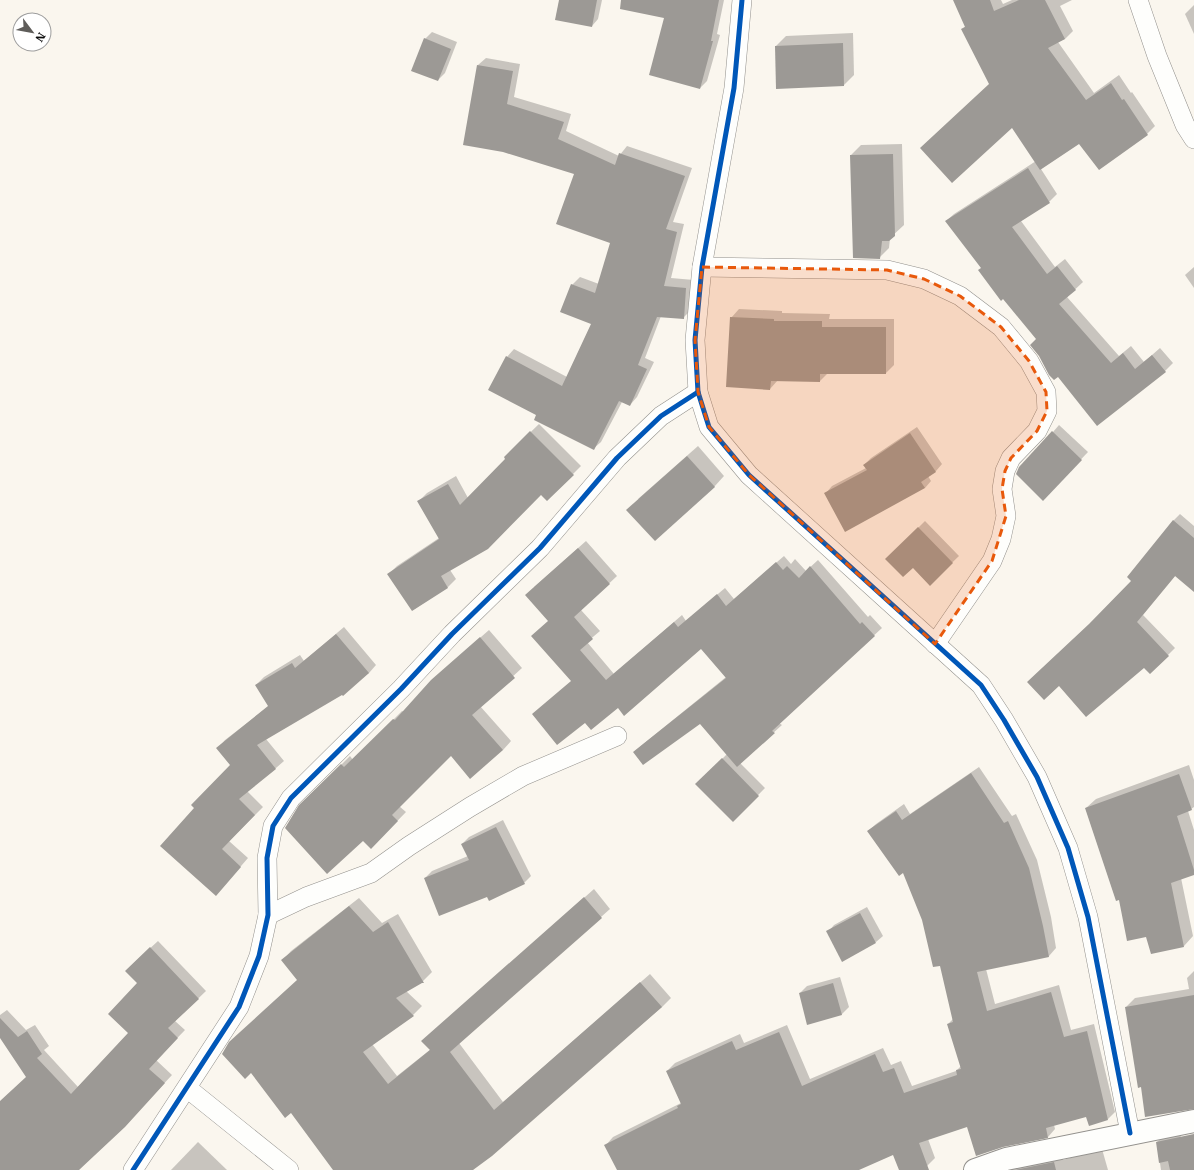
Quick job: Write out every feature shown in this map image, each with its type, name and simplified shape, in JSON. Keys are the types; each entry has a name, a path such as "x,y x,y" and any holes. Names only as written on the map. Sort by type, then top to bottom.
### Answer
{"street":[{"path":"742,0 734,88 702,267 695,340 698,392 709,427 749,475 936,644 980,686 1004,720 1037,777 1068,848 1088,917 1130,1133"},
{"path":"1138,0 1157,56 1185,125 1194,139"},
{"path":"702,267 887,270 924,279 960,296 1001,327 1029,362 1046,392 1047,411 1037,431 1011,458 1005,472 1002,489 1006,516 1001,539 992,561 936,644"},
{"path":"133,1170 239,1007 259,956 268,916 267,858 273,826 291,798 401,689 452,634 540,548 617,458 661,416 698,392"},
{"path":"268,916 306,897 371,873 409,846 470,807 523,776 617,736"},
{"path":"187,1088 289,1170"},
{"path":"975,1170 1006,1159 1194,1121"}],"highlighted area":[{"path":"702,267 887,270 924,279 960,296 1001,327 1029,361 1046,392 1047,411 1037,431 1011,458 1005,471 1002,489 1006,516 992,561 935,644 749,475 709,427 698,392 695,340"}],"building":[{"path":"559,0 597,0 592,27 555,20"},
{"path":"621,0 719,0 711,41 713,41 700,89 649,75 664,18 620,9"},
{"path":"953,0 990,0 994,11 1019,0 1045,0 1065,39 1048,48 1086,100 1111,83 1122,100 1124,99 1148,135 1099,170 1079,144 1040,170 1012,128 952,183 920,148 989,84 961,29 965,27"},
{"path":"424,38 451,49 438,81 411,71"},
{"path":"843,43 844,86 776,89 775,46"},
{"path":"477,65 513,71 507,104 564,122 558,139 615,165 619,153 685,176 666,229 677,232 664,286 686,288 684,319 657,317 638,365 647,369 630,406 619,401 594,450 534,420 536,415 488,390 506,356 562,386 591,324 560,312 571,284 595,293 610,243 556,224 574,174 503,152 463,145"},
{"path":"893,154 895,236 889,241 882,241 880,259 853,258 850,155"},
{"path":"1028,168 1050,203 1012,227 1047,274 1057,266 1076,290 1059,304 1111,363 1123,353 1135,369 1152,355 1166,372 1097,426 1058,377 1054,380 1049,375 1039,356 1030,345 1036,339 1003,299 1001,301 978,270 981,268 945,221"},
{"path":"730,317 774,319 774,321 822,321 822,327 886,327 886,374 820,374 820,382 771,381 770,390 726,387"},
{"path":"530,431 574,475 547,501 541,495 488,549 441,576 448,588 412,611 387,574 439,539 417,501 448,484 460,505"},
{"path":"1052,431 1082,460 1043,501 1016,474 1019,467"},
{"path":"910,433 936,472 921,482 925,488 845,532 824,493 867,470 863,465"},
{"path":"687,456 715,487 655,541 626,510"},
{"path":"1173,520 1194,538 1194,592 1175,576 1137,622 1169,656 1150,674 1144,668 1086,717 1059,686 1044,700 1027,682 1089,624 1131,581 1127,577"},
{"path":"918,527 953,563 930,586 913,568 903,577 885,559"},
{"path":"578,548 610,584 574,617 593,639 580,650 606,680 674,622 678,627 717,594 726,606 776,562 783,570 787,566 799,578 810,566 860,624 862,622 875,636 772,731 775,733 737,767 700,724 643,765 633,752 726,678 701,649 624,716 618,708 591,730 585,723 557,745 532,714 571,681 531,636 548,621 525,595"},
{"path":"336,634 369,673 343,696 342,695 257,745 276,769 239,799 255,815 222,849 241,867 216,896 160,846 194,808 191,805 230,765 216,748 268,706 255,685 292,663 295,668"},
{"path":"480,637 515,678 472,715 503,750 470,779 451,756 392,815 398,821 371,849 363,841 327,874 285,828 299,805 341,764 344,767 393,719 395,720 431,680"},
{"path":"722,758 759,796 733,822 695,784"},
{"path":"971,773 1004,823 1008,821 1029,868 1049,957 977,972 987,1011 1051,992 1064,1037 1087,1031 1108,1120 1089,1126 1086,1117 1046,1128 1048,1138 1003,1147 976,1156 967,1127 919,1143 929,1170 899,1170 893,1155 859,1170 617,1170 604,1145 678,1108 677,1106 681,1104 666,1071 732,1041 736,1050 779,1032 802,1086 875,1054 883,1072 894,1068 904,1093 957,1075 956,1070 961,1069 947,1024 953,1022 940,966 933,967 922,920 903,873 899,876 867,831 896,811 902,820"},
{"path":"1179,774 1192,810 1177,816 1194,870 1194,875 1171,883 1184,947 1151,954 1146,937 1127,941 1119,900 1116,901 1085,808"},
{"path":"496,827 525,884 489,901 487,897 439,916 424,878 469,860 461,844"},
{"path":"584,897 602,918 450,1052 494,1110 640,982 662,1007 492,1156 473,1170 333,1170 291,1113 285,1118 251,1073 245,1079 222,1054 229,1042 297,980 281,960 349,906 373,932 388,922 424,983 396,998 414,1016 363,1052 388,1084 430,1050 421,1041"},
{"path":"860,913 876,943 842,962 826,931"},
{"path":"150,947 199,999 168,1028 178,1038 149,1069 165,1083 125,1127 79,1170 0,1170 0,1101 26,1077 0,1038 0,1018 18,1037 27,1031 42,1054 37,1058 71,1094 128,1033 108,1014 137,983 125,971"},
{"path":"833,983 842,1015 807,1025 799,993"},
{"path":"1194,995 1194,1109 1145,1117 1141,1087 1138,1088 1125,1007"},
{"path":"1194,1134 1194,1170 1170,1170 1168,1161 1159,1163 1156,1142"},
{"path":"1054,1162 1056,1170 1015,1170"}],"cycle path":[{"path":"742,0 734,88 702,267 695,340 698,392 709,427 749,475 981,685 1004,720 1037,777 1068,848 1088,917 1130,1133"},
{"path":"133,1170 239,1007 259,956 268,915 267,858 273,826 291,798 401,689 452,634 540,548 617,458 661,416 698,392"}]}
